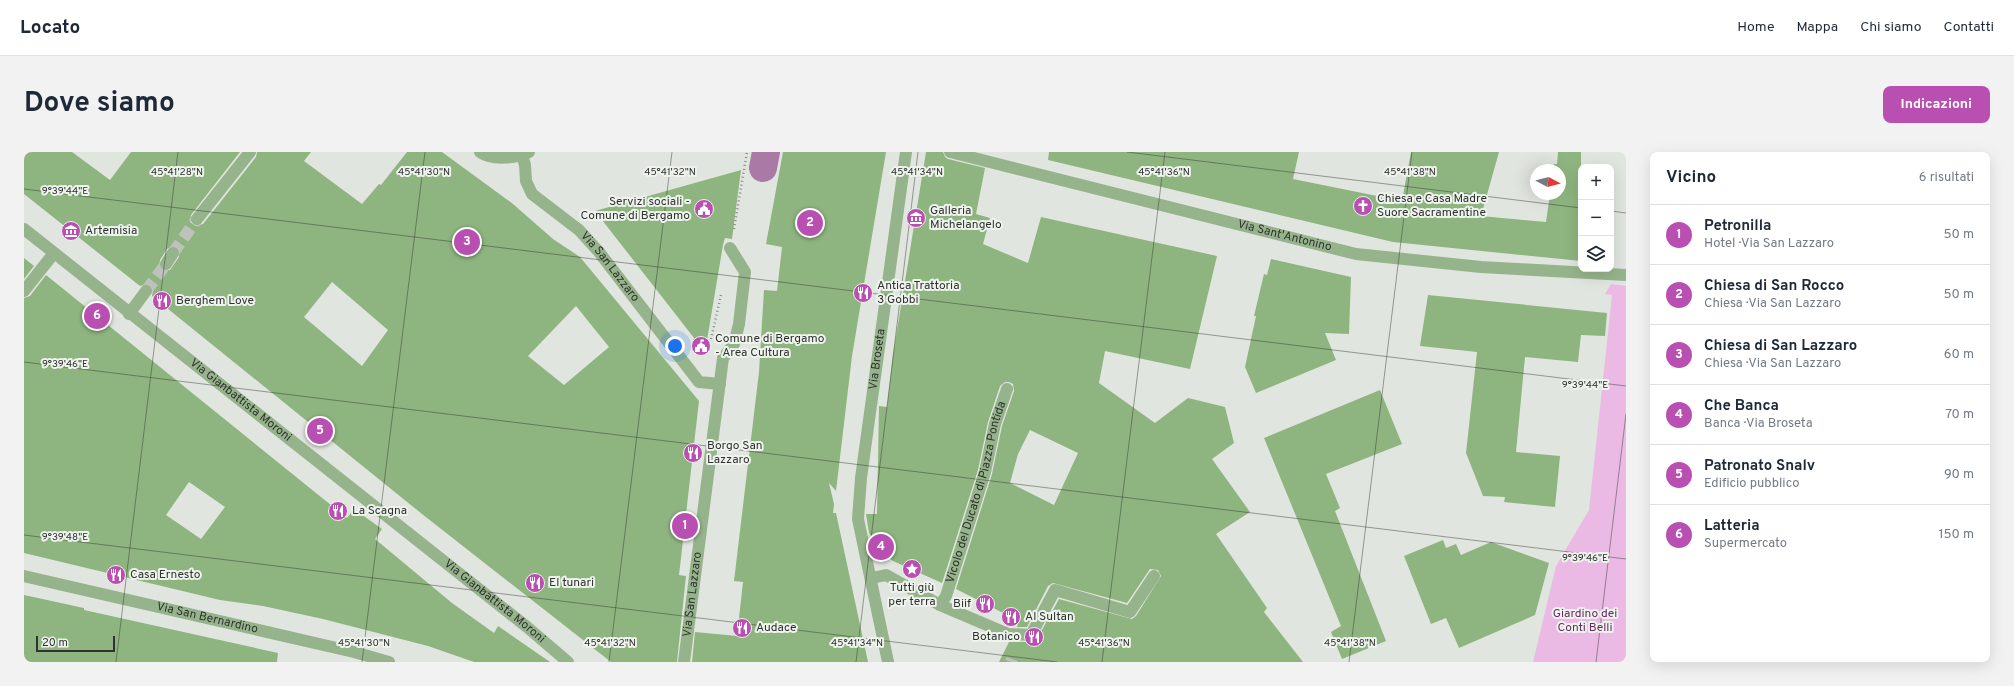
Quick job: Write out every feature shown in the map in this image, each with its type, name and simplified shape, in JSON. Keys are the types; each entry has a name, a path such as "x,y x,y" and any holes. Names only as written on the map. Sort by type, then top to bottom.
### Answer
{"street":[{"path":"197,219 250,152"},
{"name":"Via San Lazzaro","path":"480,152 487,157 525,154 526,181 532,194 579,230 598,252 699,382 720,384"},
{"name":"Via Broseta","path":"888,662 858,519 861,478 906,152"},
{"name":"Via Sant'Antonino","path":"950,152 1356,254 1481,267 1626,275"},
{"name":"Via Gianbattista Moroni","path":"24,229 129,314 527,627 568,662"},
{"name":"Via San Lazzaro","path":"684,662 724,358 734,344 739,324 745,272 730,248"},
{"path":"24,292 54,253"},
{"path":"166,264 174,253"},
{"path":"129,314 146,291"},
{"name":"Vicolo del Ducato di Piazza Pontida","path":"943,600 985,472 995,424 1007,390"},
{"path":"870,573 886,575 943,600 1008,634 1031,635 1055,590 1130,612 1154,576"},
{"name":"Via San Bernardino","path":"24,576 354,652 390,662"}],"path":[{"path":"733,235 747,152"}],"green space":[{"name":"Giardino dei Conti Belli","path":"1611,284 1626,286 1626,662 1533,662 1556,566 1589,510 1612,295 1605,294"}],"building":[{"path":"24,152 72,152 110,180 131,152 240,152 191,215 190,222 196,226 203,224 256,157 257,152 311,152 304,161 362,204 379,184 381,185 407,152 442,152 513,204 553,239 580,257 699,401 679,575 686,576 677,662 611,662 422,514 152,296 153,291 151,285 146,284 140,286 24,194","holes":["173,246 179,249 179,257 170,270 162,270 159,267 160,260 167,249","332,282 388,330 362,366 304,317","576,306 609,347 564,385 528,356"]},
{"path":"783,152 886,152 852,356 836,491 829,483 834,504 833,513 836,513 868,662 692,662 695,632 737,636 743,582 734,581 759,372 764,290 777,291 782,247 766,244"},
{"path":"926,152 943,152 945,157 948,159 985,168 976,214 990,218 983,244 1028,263 1041,217 1217,256 1190,369 1105,351 1099,383 1155,423 1188,398 1225,407 1234,443 1212,459 1250,512 1216,534 1267,608 1264,612 1303,662 999,662 1009,642 1031,642 1037,639 1059,599 1132,619 1136,616 1161,576 1158,570 1150,569 1127,603 1053,583 1048,586 1027,627 1017,627 1019,621 956,589 992,474 1002,426 1014,391 1013,384 1009,382 1005,382 1000,386 988,422 978,470 942,583 893,561 886,555 869,533 866,514 877,514 879,406 887,407 893,355","holes":["1030,430 1078,453 1054,505 1010,483 1018,454"]},
{"name":"Chiesa e Casa Madre Suore Sacramentine","path":"1049,152 1299,152 1293,179 1402,201 1411,152 1499,152 1481,216 1546,222 1549,200 1566,200 1566,164 1557,164 1558,152 1581,152 1581,164 1578,164 1578,261 1393,242 1048,160"},
{"path":"741,170 732,239 725,238 723,245 705,352 595,211"},
{"path":"24,258 34,266 24,279"},
{"path":"1271,259 1351,277 1349,334 1325,333 1336,360 1256,393 1245,367 1256,316 1254,316 1264,274 1267,275"},
{"path":"46,275 347,518 354,509 382,529 375,539 452,603 494,633 498,626 550,662 474,662 428,646 323,619 263,606 220,600 24,553 24,298 30,296","holes":["189,482 225,507 201,539 166,515"]},
{"path":"1428,295 1607,313 1605,336 1581,335 1578,362 1525,357 1516,452 1560,456 1555,507 1504,502 1505,497 1483,496 1466,453 1477,352 1420,346"},
{"path":"1380,390 1402,444 1326,474 1340,508 1335,511 1386,641 1342,659 1331,632 1341,626 1264,438"},
{"path":"1443,540 1446,548 1456,544 1461,555 1491,542 1549,563 1535,615 1459,648 1446,618 1431,624 1404,556"},
{"path":"24,595 84,608 84,610 278,653 277,662 24,662"}],"waterway":[{"path":"763,168 766,152"}],"tunnel":[{"path":"173,253 197,219"},
{"path":"146,291 166,264"}],"place":[{"name":"Chiesa e Casa Madre Suore Sacramentine","path":"1363,206"},
{"name":"Servizi sociali - Comune di Bergamo","path":"704,209"},
{"name":"Galleria Michelangelo","path":"916,218"},
{"name":"Chiesa di San Rocco","path":"810,223"},
{"name":"Artemisia","path":"71,231"},
{"name":"Chiesa di San Lazzaro","path":"467,242"},
{"name":"Antica Trattoria 3 Gobbi","path":"863,293"},
{"name":"Berghem Love","path":"162,301"},
{"name":"Latteria","path":"97,316"},
{"name":"Comune di Bergamo - Area Cultura","path":"701,346"},
{"name":"Patronato Snalv","path":"320,431"},
{"name":"Borgo San Lazzaro","path":"693,453"},
{"name":"La Scagna","path":"338,511"},
{"name":"Petronilla","path":"685,526"},
{"name":"Che Banca","path":"881,547"},
{"name":"Tutti giù per terra","path":"912,569"},
{"name":"Casa Ernesto","path":"116,575"},
{"name":"El tunari","path":"535,583"},
{"name":"Biif","path":"985,604"},
{"name":"Al Sultan","path":"1011,617"},
{"name":"Audace","path":"742,628"},
{"name":"Botanico","path":"1034,637"}]}
